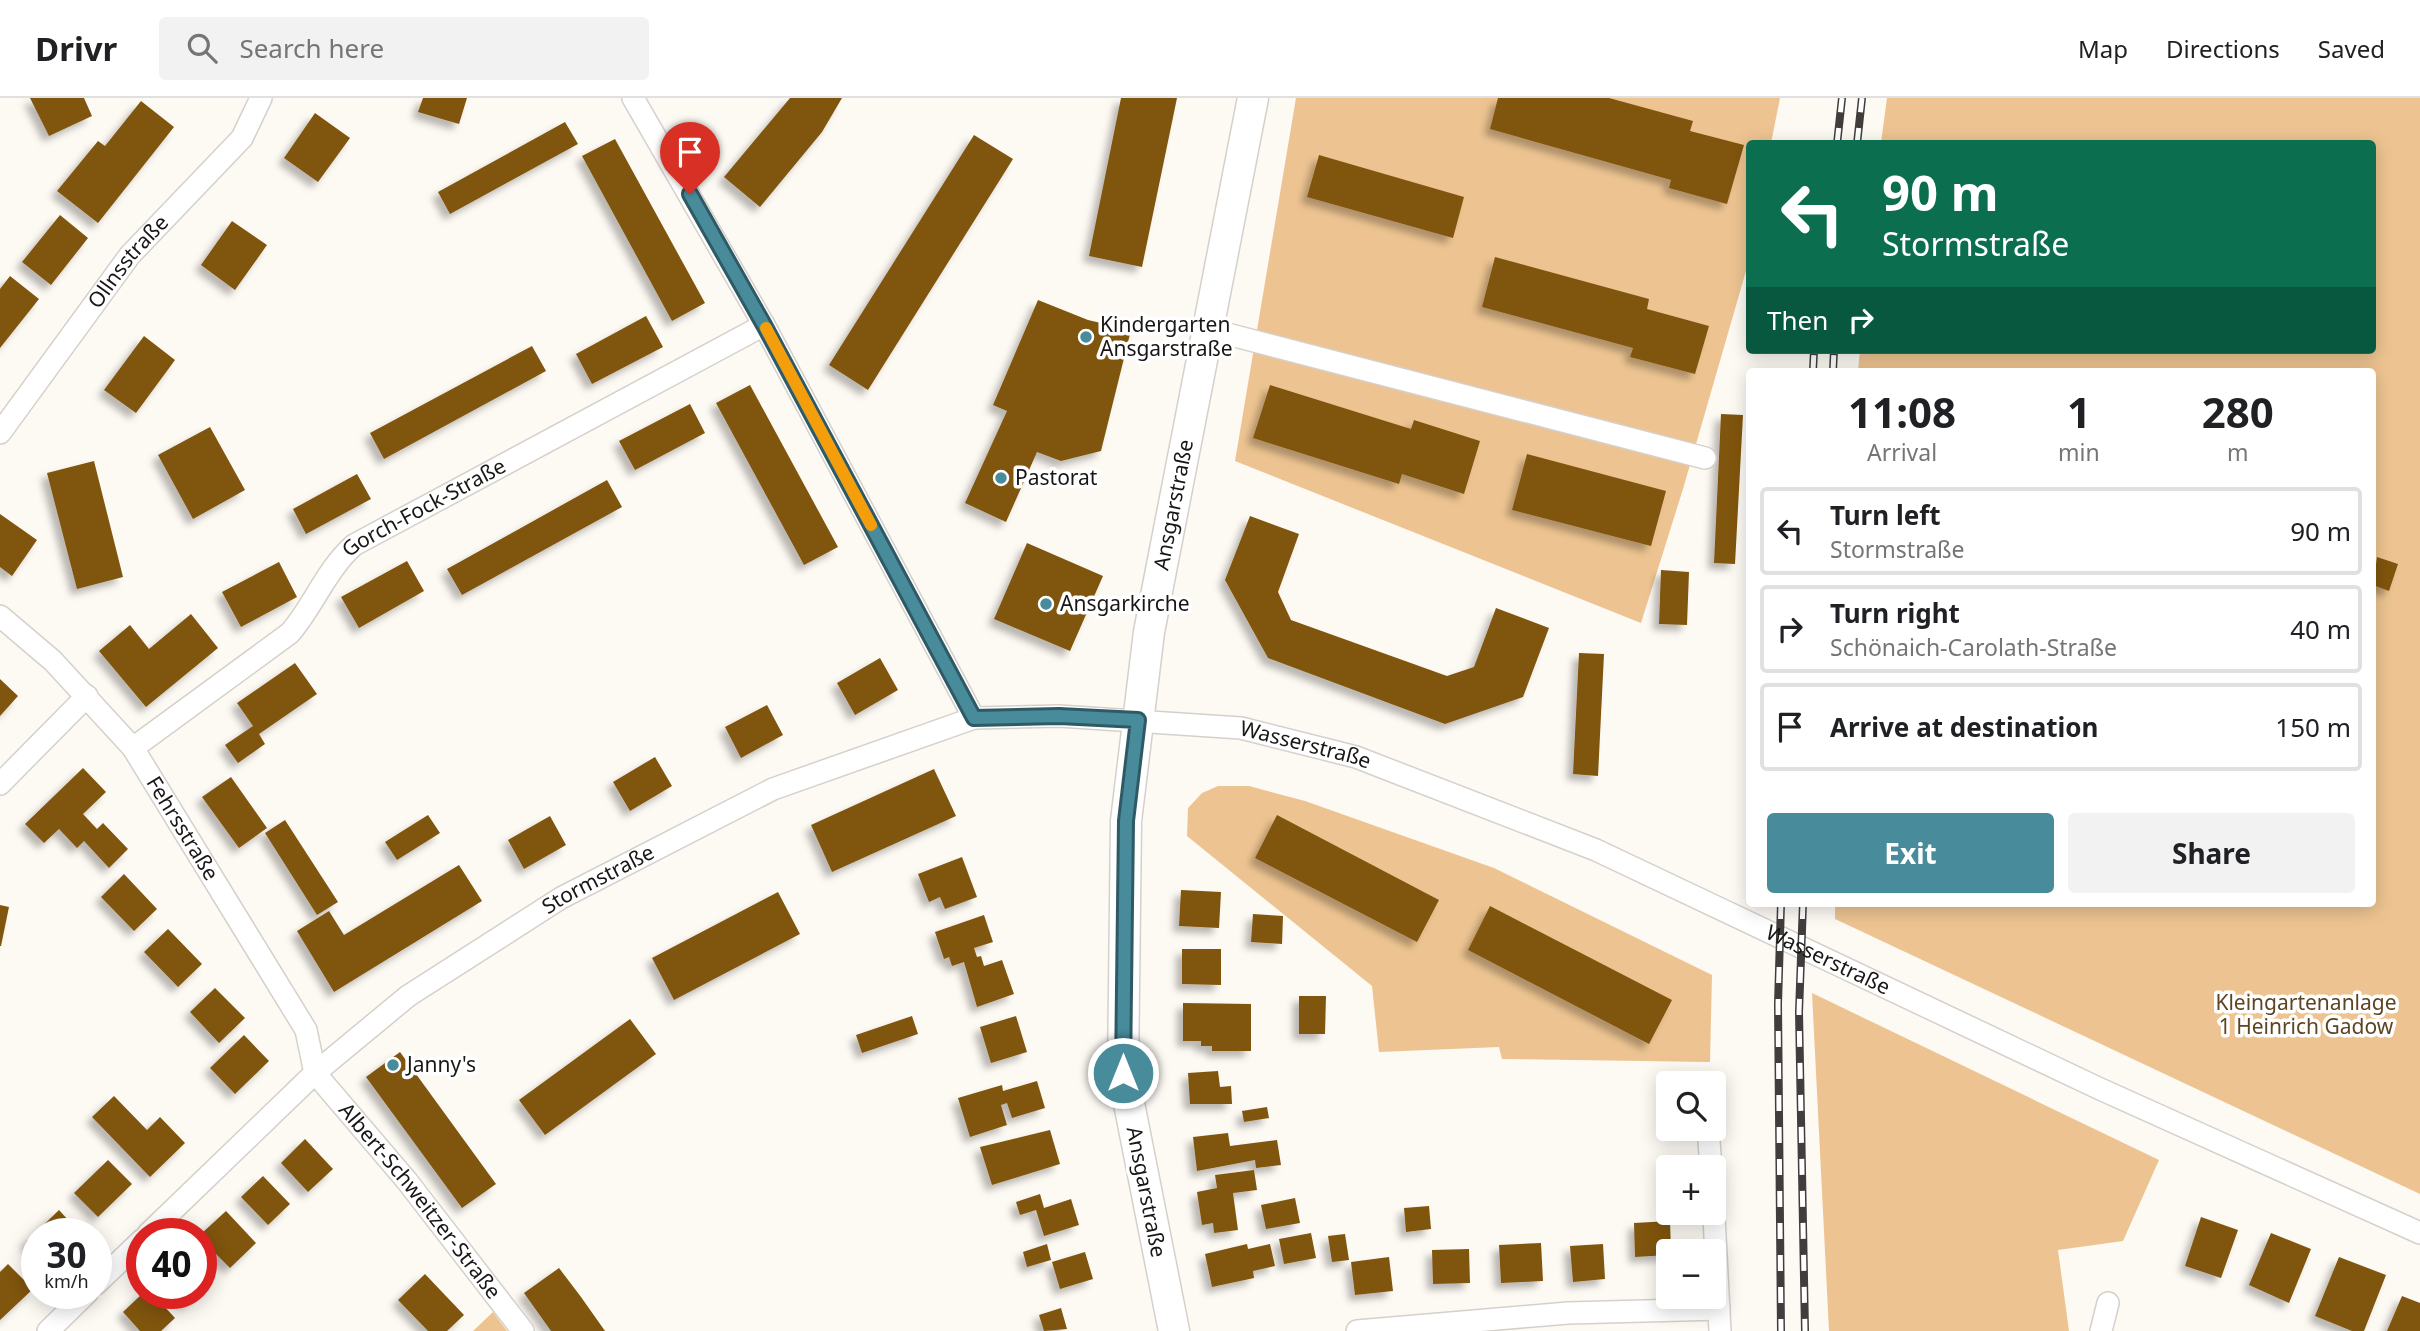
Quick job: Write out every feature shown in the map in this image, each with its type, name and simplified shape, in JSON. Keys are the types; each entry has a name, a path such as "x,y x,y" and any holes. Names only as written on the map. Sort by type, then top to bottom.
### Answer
{"street":[{"name":"Ollnsstraße","path":"0,433 131,256 242,138 261,98"},
{"path":"633,98 764,325 974,718"},
{"name":"Ansgarstraße","path":"1174,1331 1123,1073 1126,821 1149,632 1253,98"},
{"name":"Gorch-Fock-Straße","path":"133,748 290,633 307,613 338,559 354,545 764,325"},
{"path":"1208,328 1705,458"},
{"name":"Fehrsstraße","path":"0,616 87,696 133,748 306,1030 314,1073"},
{"path":"0,784 87,696"},
{"name":"Stormstraße","path":"164,1218 314,1073 408,996 561,898 773,789 974,718 1059,716 1138,720"},
{"name":"Wasserstraße","path":"1138,720 1241,728 1356,757 1596,850 2098,1088 2420,1233"},
{"name":"Albert-Schweitzer-Straße","path":"314,1073 407,1181 523,1331"},
{"path":"112,1269 126,1255"},
{"path":"2101,1331 2108,1303"},
{"path":"48,1331 71,1309"},
{"path":"1357,1331 1568,1313 1719,1309 1720,1331"}],"green space":[{"path":"1296,98 1780,98 1772,140 1746,140 1746,271 1641,623 1235,461"},
{"name":"Kleingartenanlage 1 Heinrich Gadow","path":"1887,98 2420,98 2420,1194 1835,919 1835,907 2376,907 2376,368 1858,368 1860,354 2376,354 2376,140 1881,140"},
{"path":"1218,786 1249,786 1305,801 1494,868 1712,975 1710,1062 1502,1059 1499,1047 1379,1052 1372,986 1187,836 1188,808 1202,793"},
{"path":"1812,993 2159,1160 2123,1241 2058,1250 2069,1331 1829,1331"},
{"path":"493,1312 507,1331 473,1331"}],"building":[{"path":"30,98 84,98 92,116 49,136"},
{"path":"423,98 467,98 459,124 418,112"},
{"path":"790,98 842,98 822,132 760,207 724,177"},
{"path":"1121,98 1177,98 1142,267 1089,256"},
{"path":"1498,98 1609,98 1693,121 1690,131 1744,145 1727,204 1669,188 1671,180 1490,129"},
{"path":"141,101 174,127 98,223 57,191 98,141 105,146"},
{"path":"315,113 350,138 318,182 284,158"},
{"path":"565,122 578,144 450,214 438,192"},
{"path":"974,135 1013,159 868,390 829,365"},
{"path":"615,139 705,303 672,321 582,156"},
{"path":"1319,155 1464,197 1453,238 1307,197"},
{"path":"60,215 88,238 51,285 22,262"},
{"path":"232,221 267,245 235,290 201,265"},
{"path":"1495,257 1649,299 1647,309 1709,326 1695,374 1630,357 1633,348 1482,307"},
{"path":"10,276 39,299 0,348 0,289"},
{"path":"1038,300 1088,320 1131,330 1101,451 1061,461 1037,452 1006,522 965,503 1007,411 993,405"},
{"path":"646,316 663,347 592,384 576,354"},
{"path":"144,336 175,360 136,413 104,390"},
{"path":"532,346 546,371 384,459 370,433"},
{"path":"750,385 838,547 804,565 716,403"},
{"path":"1270,385 1411,429 1414,420 1480,441 1464,494 1402,474 1399,484 1253,438"},
{"path":"690,404 705,433 635,470 619,441"},
{"path":"1721,414 1743,415 1735,564 1714,563"},
{"path":"210,427 245,490 193,519 158,455"},
{"path":"1527,454 1666,491 1651,546 1512,510"},
{"path":"94,461 123,577 77,589 47,473"},
{"path":"357,474 371,499 306,534 293,509"},
{"path":"607,480 622,507 462,595 447,569"},
{"path":"0,514 37,540 12,576 0,567"},
{"path":"1250,516 1299,534 1278,592 1291,620 1447,676 1474,667 1496,608 1549,628 1523,697 1445,724 1268,658 1225,580"},
{"name":"Ansgarkirche","path":"1027,543 1103,576 1070,651 994,619"},
{"path":"2377,557 2398,564 2389,591 2376,586"},
{"path":"407,561 424,591 359,628 341,597"},
{"path":"279,562 297,597 241,627 222,592"},
{"path":"1661,570 1689,572 1687,625 1659,624"},
{"path":"191,614 218,648 146,707 99,651 130,625 149,649"},
{"path":"1579,653 1604,654 1598,776 1573,774"},
{"path":"880,658 898,690 855,715 837,683"},
{"path":"295,663 317,694 259,734 265,744 238,763 225,745 253,726 237,703"},
{"path":"0,679 18,696 0,716"},
{"path":"767,705 783,735 741,758 725,727"},
{"path":"655,757 672,786 630,811 613,782"},
{"path":"83,768 106,792 83,814 97,829 103,823 128,849 109,868 84,841 77,848 59,829 44,843 25,824"},
{"path":"934,769 956,816 832,872 811,825"},
{"path":"231,777 267,828 239,848 202,797"},
{"path":"428,815 440,833 397,860 385,842"},
{"path":"1277,815 1439,900 1417,942 1255,858"},
{"path":"550,816 566,845 524,869 508,840"},
{"path":"285,820 338,902 317,915 265,833"},
{"path":"962,857 977,897 945,909 940,897 929,902 918,874"},
{"path":"459,865 482,901 334,992 297,931 329,911 344,935"},
{"path":"124,874 157,909 134,931 101,897"},
{"path":"1181,890 1221,892 1219,928 1179,926"},
{"path":"778,892 800,934 674,1000 652,958"},
{"path":"0,905 9,907 1,946 0,946"},
{"path":"1490,906 1672,1000 1649,1044 1468,950"},
{"path":"1253,914 1283,916 1282,944 1251,942"},
{"path":"984,915 993,942 974,948 977,957 981,956 984,966 1002,960 1014,994 977,1007 964,962 952,966 949,957 944,959 935,932"},
{"path":"168,929 202,964 178,987 144,952"},
{"path":"1182,949 1221,949 1221,985 1182,984"},
{"path":"215,988 245,1018 219,1043 190,1012"},
{"path":"1299,996 1326,996 1325,1034 1299,1034"},
{"path":"1183,1003 1251,1004 1251,1051 1212,1051 1212,1046 1201,1046 1201,1041 1183,1041"},
{"path":"912,1016 918,1034 862,1053 856,1035"},
{"path":"1016,1016 1027,1052 991,1063 980,1027"},
{"path":"630,1019 656,1054 545,1135 519,1100"},
{"path":"244,1035 269,1061 235,1094 210,1068"},
{"path":"400,1052 496,1184 462,1208 366,1077"},
{"path":"1218,1071 1220,1087 1231,1086 1232,1104 1190,1104 1188,1073"},
{"path":"1037,1081 1045,1108 1012,1118 1007,1103 1001,1105 1007,1125 970,1137 958,1098 1002,1085 1003,1091"},
{"path":"114,1096 147,1130 160,1117 185,1143 150,1177 92,1117"},
{"path":"1267,1107 1269,1118 1244,1122 1242,1111"},
{"path":"1050,1130 1060,1164 992,1185 980,1147"},
{"path":"1228,1133 1230,1146 1277,1140 1281,1165 1256,1168 1255,1160 1197,1171 1193,1137"},
{"path":"305,1139 333,1169 308,1192 281,1163"},
{"path":"108,1160 132,1184 98,1217 74,1193"},
{"path":"1254,1170 1257,1190 1233,1193 1238,1230 1214,1233 1213,1223 1202,1225 1197,1192 1217,1188 1215,1175"},
{"path":"263,1176 290,1204 268,1225 241,1197"},
{"path":"1040,1194 1044,1208 1071,1199 1079,1225 1044,1236 1036,1210 1020,1215 1016,1202"},
{"path":"1295,1198 1300,1223 1266,1229 1261,1205"},
{"path":"1429,1206 1431,1229 1406,1232 1404,1208"},
{"path":"59,1210 66,1218 51,1218"},
{"path":"226,1211 256,1243 230,1268 217,1255 217,1219"},
{"path":"2201,1217 2238,1230 2221,1278 2185,1266"},
{"path":"1656,1222 1656,1225 1670,1225 1671,1239 1656,1239 1656,1256 1635,1257 1634,1223"},
{"path":"1311,1233 1316,1258 1284,1264 1279,1239"},
{"path":"2271,1233 2311,1249 2289,1303 2249,1285"},
{"path":"1345,1234 1349,1260 1332,1262 1328,1236"},
{"path":"1541,1243 1543,1281 1501,1283 1499,1245"},
{"path":"1047,1244 1051,1260 1027,1267 1023,1252"},
{"path":"1247,1244 1248,1249 1270,1244 1275,1266 1253,1271 1254,1278 1212,1287 1205,1254"},
{"path":"1603,1244 1605,1279 1573,1282 1570,1246"},
{"path":"1469,1249 1470,1283 1433,1284 1432,1250"},
{"path":"1085,1252 1093,1279 1060,1289 1052,1262"},
{"path":"1389,1257 1393,1291 1355,1295 1351,1262"},
{"path":"2339,1257 2386,1275 2364,1331 2352,1331 2315,1316"},
{"path":"8,1264 21,1277 21,1300 0,1320 0,1272"},
{"path":"559,1268 605,1331 551,1331 524,1293"},
{"path":"425,1274 464,1315 447,1331 428,1331 398,1300"},
{"path":"2402,1296 2420,1303 2420,1331 2387,1331"},
{"path":"1061,1308 1067,1329 1044,1331 1039,1315"},
{"path":"126,1309 167,1309 175,1318 161,1331 140,1331 123,1312"}],"railway":[{"path":"1837,140 1842,98"},
{"path":"1857,140 1862,98"},
{"path":"1813,368 1814,354"},
{"path":"1833,368 1834,354"},
{"path":"1781,907 1778,1004 1781,1331"},
{"path":"1803,907 1799,1012 1805,1331"}],"slow traffic":[{"path":"766,328 871,525"}],"place":[{"name":"Kindergarten Ansgarstraße","path":"1086,337"},
{"name":"Pastorat","path":"1001,478"},
{"name":"Ansgarkirche","path":"1046,604"},
{"name":"Janny's","path":"393,1065"}],"route":[{"path":"690,194 764,325 974,718 1059,716 1138,720 1126,821 1123,1073"}]}
